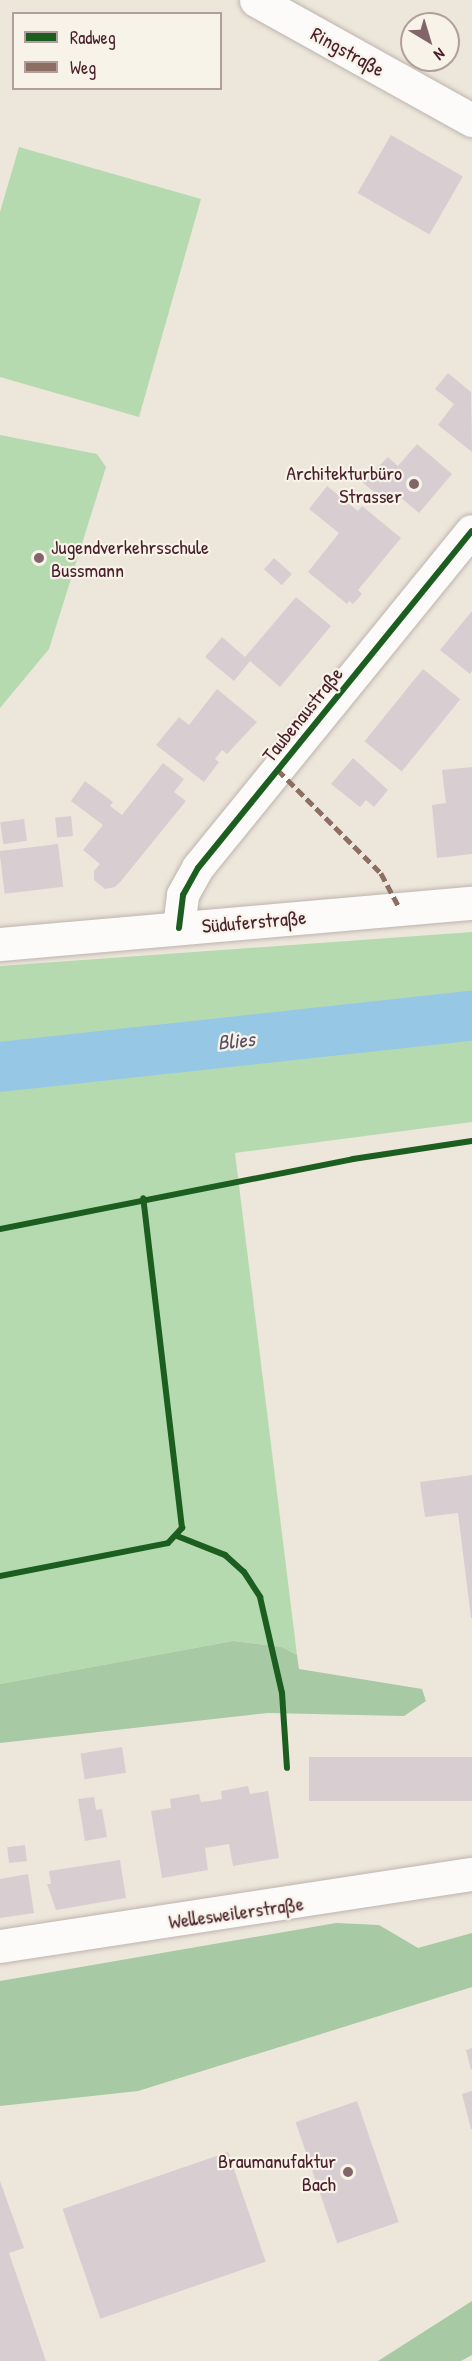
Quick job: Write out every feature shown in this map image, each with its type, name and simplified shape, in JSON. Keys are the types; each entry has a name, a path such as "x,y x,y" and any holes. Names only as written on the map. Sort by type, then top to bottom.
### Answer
{"street":[{"name":"Ringstraße","path":"256,0 472,120"},
{"name":"Taubenaustraße","path":"179,928 183,895 198,868 472,531"},
{"name":"Süduferstraße","path":"0,944 472,903"},
{"name":"Wellesweilerstraße","path":"0,1946 472,1874"}],"green space":[{"path":"19,147 201,199 139,417 0,377 0,212"},
{"name":"Jugendverkehrsschule Bussmann","path":"0,435 97,454 106,467 49,649 0,708"},
{"path":"472,932 472,1122 235,1153 297,1655 282,1647 233,1641 0,1684 0,966"},
{"path":"233,1641 282,1647 297,1655 299,1669 422,1689 426,1701 404,1716 268,1713 0,1743 0,1684"},
{"path":"336,1923 379,1925 418,1948 472,1933 472,1987 138,2091 0,2106 0,1981"},
{"path":"472,2301 472,2355 461,2361 378,2361"}],"building":[{"path":"391,135 463,176 429,235 358,193"},
{"path":"448,373 471,392 472,452 438,425 454,404 435,389"},
{"name":"Architekturbüro Strasser","path":"417,444 452,474 419,513 394,492 386,502 362,482 388,457 398,466"},
{"path":"327,486 358,511 362,506 401,538 358,590 362,594 353,604 349,601 347,604 308,572 339,533 309,509"},
{"path":"274,558 292,574 282,585 264,569"},
{"path":"296,597 331,626 280,687 250,661 234,681 205,657 222,637 245,657"},
{"path":"472,611 472,671 470,674 440,650"},
{"path":"423,669 460,699 402,771 364,741"},
{"path":"217,689 257,722 227,754 222,750 215,759 219,762 204,782 156,745 179,717 189,725"},
{"path":"353,758 388,790 374,807 366,800 360,807 331,784"},
{"path":"163,763 184,779 174,792 186,801 121,881 115,887 105,889 94,880 94,871 100,864 83,850 103,825 71,801 85,781 113,802 110,806 122,815"},
{"path":"472,767 472,854 437,858 432,805 446,803 442,770"},
{"path":"71,816 73,836 57,838 55,818"},
{"path":"24,819 27,841 3,844 0,822"},
{"path":"58,844 63,887 5,894 0,851"},
{"path":"472,1475 471,1618 458,1513 425,1517 420,1482"},
{"path":"122,1747 126,1773 85,1779 81,1754"},
{"path":"309,1757 472,1757 472,1801 309,1801"},
{"path":"248,1786 250,1794 268,1791 279,1858 233,1866 229,1844 205,1848 208,1870 162,1878 151,1811 171,1808 170,1799 199,1794 201,1802 222,1799 221,1791"},
{"path":"94,1797 96,1810 102,1809 107,1837 85,1841 78,1799"},
{"path":"25,1845 27,1861 9,1863 7,1847"},
{"path":"120,1860 126,1898 56,1910 47,1884 51,1884 49,1871"},
{"path":"28,1874 34,1913 0,1918 0,1879"},
{"path":"472,2048 472,2069 471,2070 466,2050"},
{"path":"472,2091 472,2129 471,2129 462,2094"},
{"name":"Braumanufaktur Bach","path":"357,2101 399,2222 337,2243 296,2122"},
{"path":"228,2152 266,2262 100,2319 63,2209"},
{"path":"0,2181 24,2248 9,2253 46,2361 0,2361"}],"waterway":[{"name":"Blies","path":"0,1067 472,1016"}],"marked path":[{"path":"278,770 381,873 400,908"}],"cycle path":[{"path":"179,928 183,895 198,868 472,531"},
{"path":"0,1229 353,1159 472,1141"},
{"path":"0,1576 168,1543 182,1528 143,1198"},
{"path":"177,1536 225,1555 244,1572 260,1597 282,1693 287,1768"}],"place":[{"name":"Architekturbüro Strasser","path":"414,484"},
{"name":"Jugendverkehrsschule Bussmann","path":"39,558"},
{"name":"Braumanufaktur Bach","path":"348,2172"}]}
